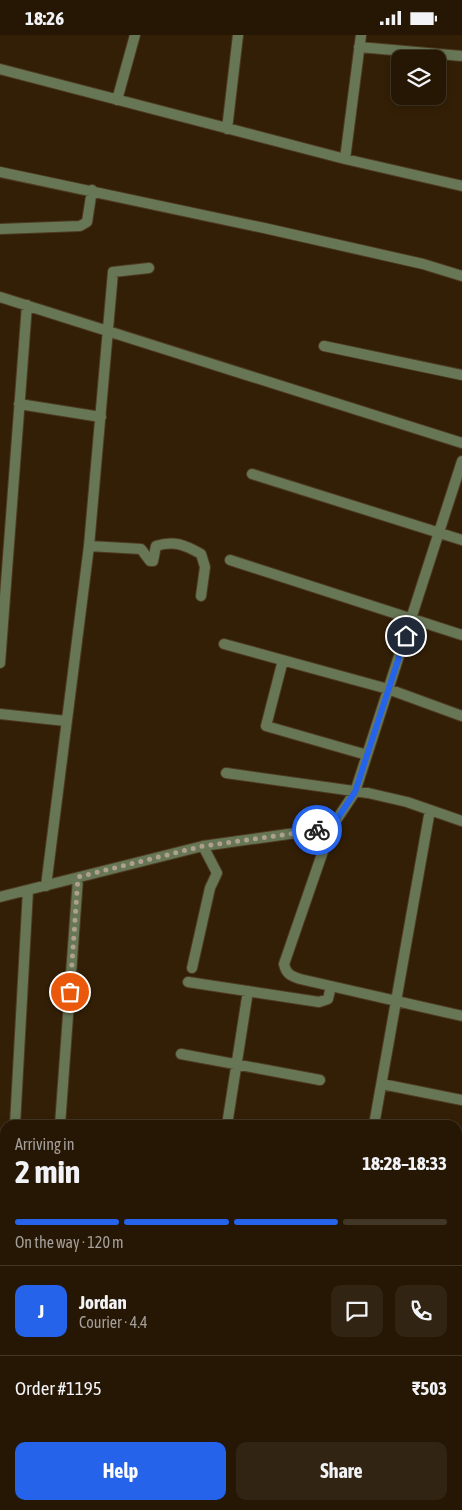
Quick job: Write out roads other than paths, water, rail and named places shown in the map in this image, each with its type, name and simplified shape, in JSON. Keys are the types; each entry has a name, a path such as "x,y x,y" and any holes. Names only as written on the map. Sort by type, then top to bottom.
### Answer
{"street":[{"path":"117,100 135,35"},
{"path":"227,129 238,35"},
{"path":"345,159 361,35"},
{"path":"359,47 462,56"},
{"path":"0,69 345,159 462,186"},
{"path":"0,172 92,190 414,262 462,276"},
{"path":"0,229 80,225 87,222 92,190"},
{"path":"46,886 89,546 113,272 149,268"},
{"path":"0,297 462,443"},
{"path":"0,663 27,305"},
{"path":"324,346 462,375"},
{"path":"20,404 101,417"},
{"path":"462,461 355,792 331,828 284,964 286,971 291,976 331,987 397,1000 462,1016 462,1009"},
{"path":"252,474 462,540"},
{"path":"89,546 142,549 150,561 153,561 156,546 167,543 184,544 201,554 205,567 201,596"},
{"path":"230,560 462,635"},
{"path":"224,644 388,689 462,716"},
{"path":"283,659 266,726 367,755"},
{"path":"0,714 66,721"},
{"path":"226,773 355,792 407,802 462,821"},
{"path":"375,1120 430,810"},
{"path":"0,897 203,846 331,828"},
{"path":"192,968 210,888 217,873 203,846"},
{"path":"60,1120 78,877"},
{"path":"15,1120 28,890"},
{"path":"188,982 319,1002 328,999 331,987"},
{"path":"228,1120 248,991"},
{"path":"181,1054 320,1080"},
{"path":"382,1084 462,1100"}]}
